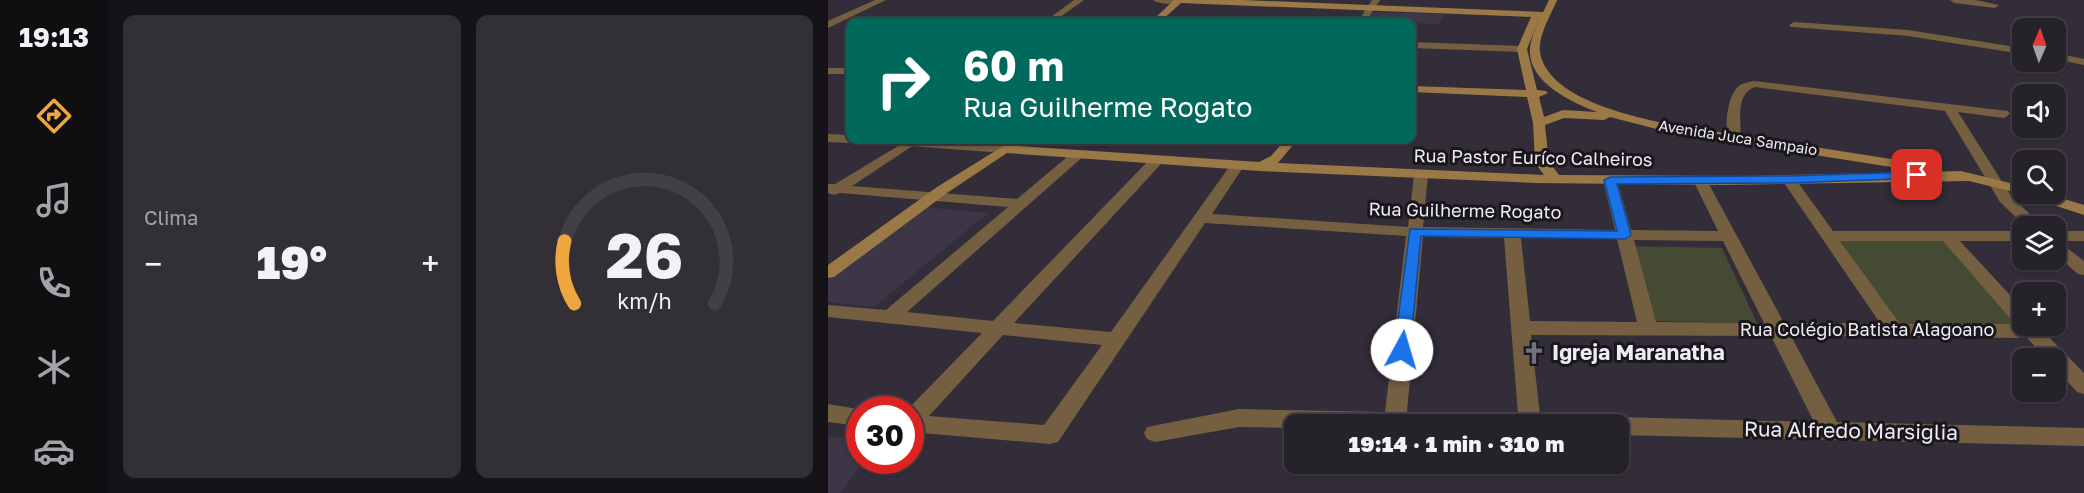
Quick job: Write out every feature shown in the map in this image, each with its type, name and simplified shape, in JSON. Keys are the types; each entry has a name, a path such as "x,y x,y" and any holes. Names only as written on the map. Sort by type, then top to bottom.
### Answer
{"main road":[{"path":"1159,18 1179,0 1542,15"},
{"name":"Avenida Juca Sampaio","path":"1544,0 1535,50 1537,63 1543,74 1556,86 1592,105 1628,120 1849,155 1970,177 2012,187"},
{"name":"Avenida Juca Sampaio","path":"1522,49 1552,0"},
{"path":"1522,49 1534,94 1542,163 1555,179"},
{"path":"1416,89 1534,94 1556,86"},
{"path":"1539,123 1553,116 1574,113 1628,120"},
{"path":"828,273 929,198 1014,144"},
{"path":"1259,168 1272,161 1287,146"},
{"path":"1287,146 1288,169"},
{"name":"Rua Pastor Euríco Calheiros","path":"1005,149 1259,168 1421,176 1610,180 1789,180 1917,175 1970,177"},
{"path":"1849,155 1865,166 1866,174 1863,177"},
{"path":"1530,178 1542,163"},
{"path":"2065,204 2084,210"}],"street":[{"path":"828,27 882,0"},
{"path":"1054,18 1080,0"},
{"path":"1156,0 1179,0"},
{"path":"1364,18 1376,0"},
{"path":"1954,0 1995,5"},
{"path":"1794,25 1908,33 2012,49"},
{"path":"828,27 839,29"},
{"path":"1416,45 1522,49"},
{"path":"2066,59 2084,62"},
{"path":"828,71 846,71"},
{"path":"1734,138 1737,95 1740,88 1748,85 1762,84 2004,114"},
{"path":"1950,109 2009,204 2023,216"},
{"path":"828,138 846,139"},
{"path":"831,190 908,144"},
{"name":"Rua Pastor Euríco Calheiros","path":"926,144 1005,149"},
{"path":"891,316 1078,154"},
{"path":"924,407 1157,159"},
{"path":"924,423 1050,435 1237,166"},
{"path":"1396,414 1421,176"},
{"path":"1610,180 1649,330"},
{"path":"1700,180 1830,431"},
{"path":"1789,180 1893,330"},
{"path":"831,190 1020,204"},
{"name":"Rua Guilherme Rogato","path":"1200,218 1415,232 1729,236"},
{"path":"1512,232 1523,328 1529,414"},
{"path":"1828,236 2012,236"},
{"path":"1947,236 2012,308"},
{"path":"2066,236 2084,236"},
{"path":"2066,254 2084,270"},
{"path":"828,311 1118,340"},
{"name":"Rua Colégio Batista Alagoano","path":"1523,328 1893,330 2012,326"},
{"path":"2037,336 2084,386"},
{"path":"828,413 846,415"},
{"path":"1155,433 1239,418 1284,419"},
{"name":"Rua Alfredo Marsiglia","path":"1629,426 2084,436"}],"shaded area":[{"path":"1373,12 1443,14 1440,24 1416,23 1416,18 1370,18"},
{"path":"925,207 988,213 874,307 828,302 828,279"},
{"path":"828,437 846,438 846,474 854,474 840,493 828,493"}],"green space":[{"path":"1839,239 1944,241 2012,316 2012,329 1900,327"},
{"path":"1630,246 1722,248 1757,323 1652,321"}],"place":[{"name":"Igreja Maranatha","path":"1534,353"}],"route":[{"path":"1402,350 1415,232 1625,235 1610,180 1789,180 1917,175"}]}
